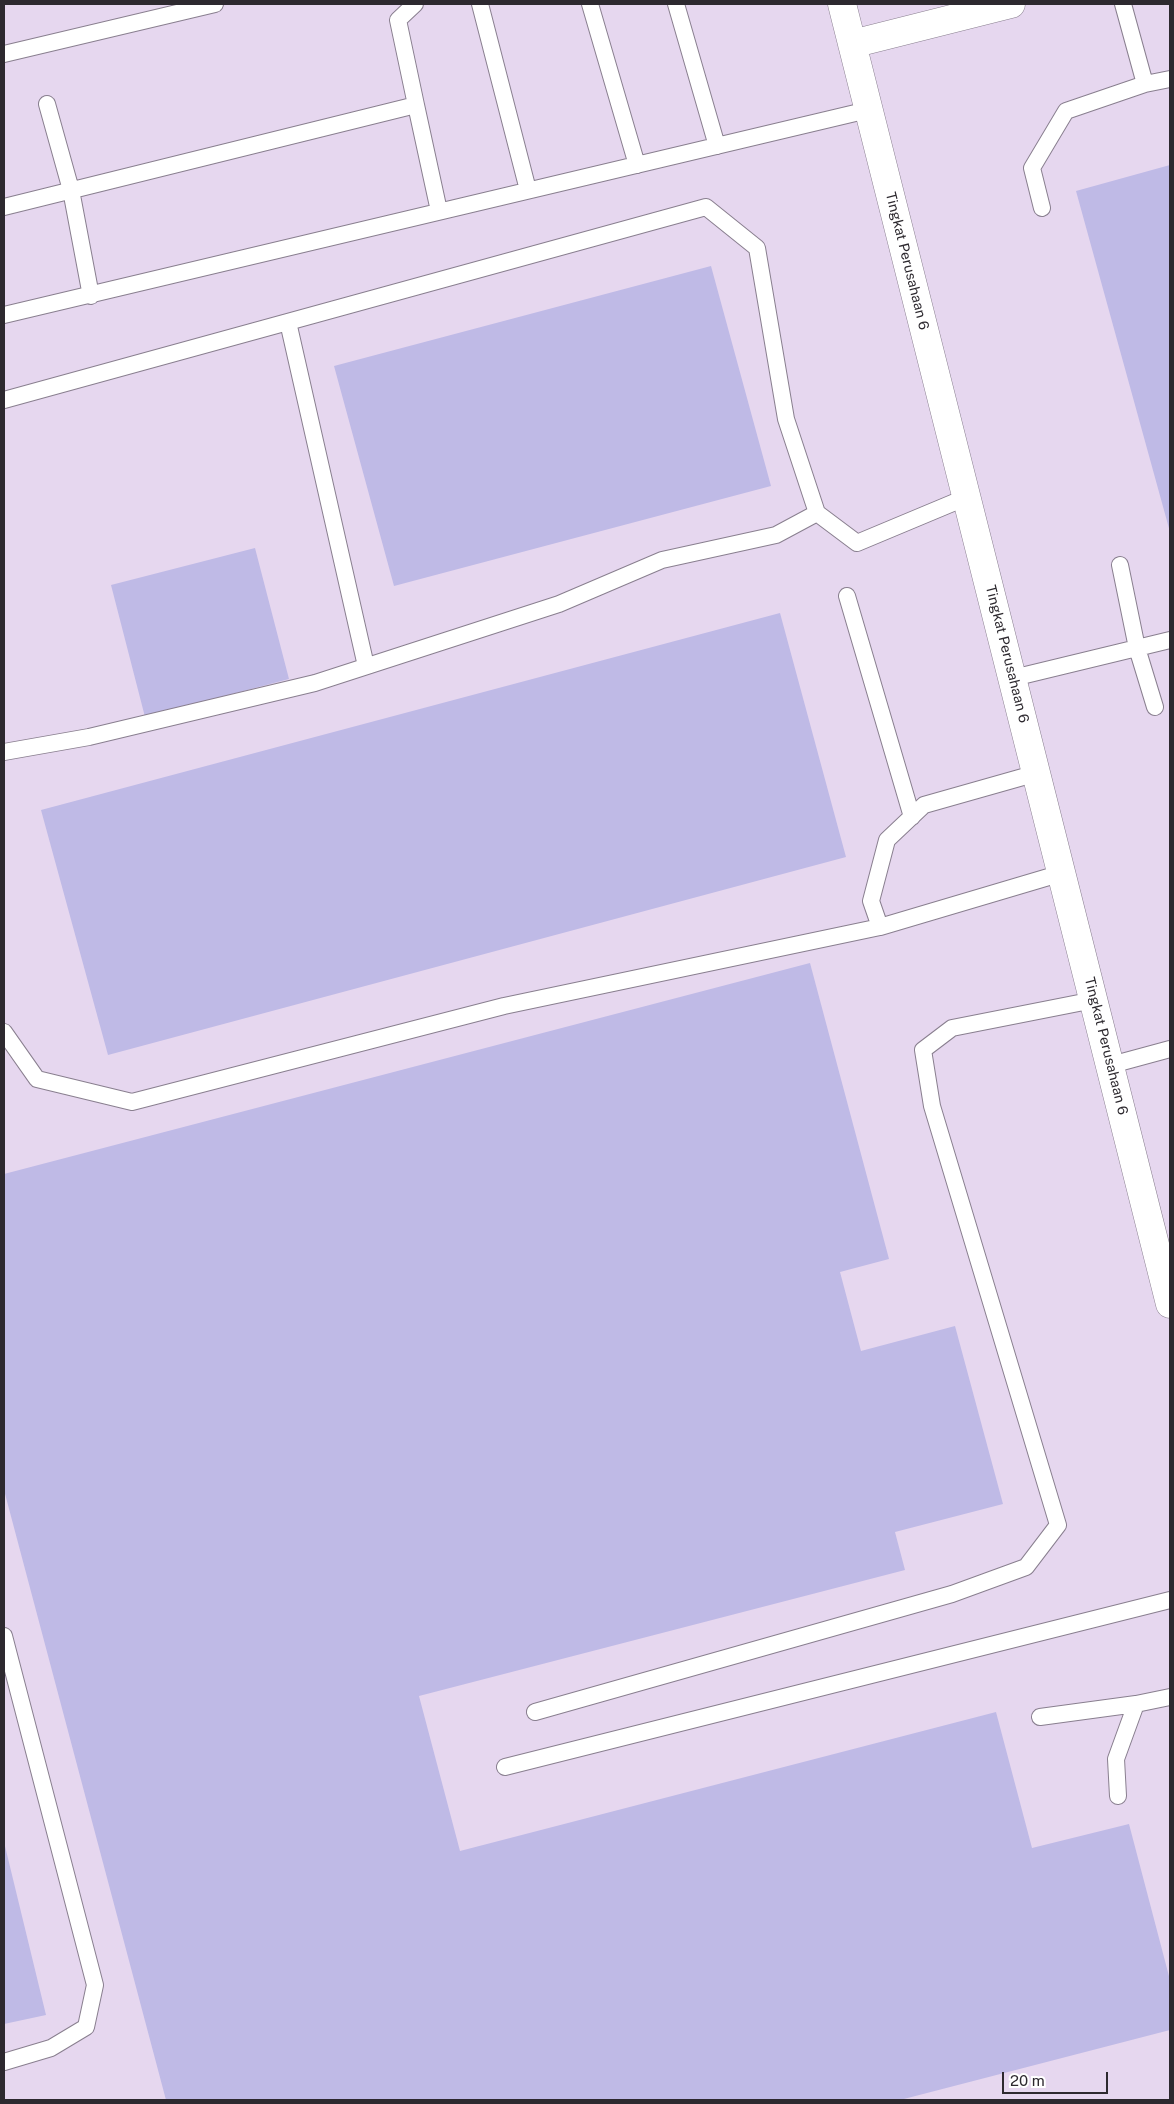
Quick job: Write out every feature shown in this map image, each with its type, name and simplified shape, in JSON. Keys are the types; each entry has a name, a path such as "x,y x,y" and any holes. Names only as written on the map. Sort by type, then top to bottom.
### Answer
{"street":[{"name":"Tingkat Perusahaan 6","path":"842,4 1170,1304"},
{"path":"852,44 1011,4"}],"lane":[{"path":"4,54 215,4"},
{"path":"415,4 398,20 439,211"},
{"path":"480,4 528,190"},
{"path":"590,4 637,165"},
{"path":"676,4 717,146"},
{"path":"1123,4 1145,84"},
{"path":"1042,208 1032,168 1066,111 1145,84 1170,79"},
{"path":"48,104 71,190 91,296"},
{"path":"4,208 416,106"},
{"path":"4,315 91,296 439,211 868,110"},
{"path":"4,400 706,207 757,248 786,419 817,513 857,543 967,496"},
{"path":"288,322 366,666"},
{"path":"4,752 89,737 315,683 560,604 662,560 776,535 817,513"},
{"path":"1120,564 1137,648 1155,708"},
{"path":"847,596 912,817"},
{"path":"1013,678 1170,640"},
{"path":"880,928 871,901 887,840 924,805 1037,774"},
{"path":"4,1032 37,1078 132,1102 504,1006 880,928 1062,873"},
{"path":"535,1712 952,1594 1026,1567 1058,1525 932,1106 923,1050 952,1028 1094,1000"},
{"path":"1111,1065 1170,1049"},
{"path":"505,1767 1170,1600"},
{"path":"4,1636 95,1985 86,2027 51,2048 4,2062"},
{"path":"1040,1717 1136,1704 1170,1697"},
{"path":"1118,1796 1116,1759 1136,1704"}],"shaded area":[{"path":"4,4 1170,4 1170,2100 4,2100"}],"building":[{"path":"1170,165 1170,532 1076,191"},
{"path":"711,266 771,486 394,586 334,366"},
{"path":"255,548 289,679 145,717 111,585"},
{"path":"780,613 846,857 108,1055 41,810"},
{"path":"810,963 889,1259 840,1272 861,1351 955,1326 1003,1504 895,1532 905,1570 419,1696 460,1851 996,1712 1032,1848 1129,1824 1170,1980 1170,2030 900,2100 166,2100 4,1490 4,1174"},
{"path":"4,1842 46,2015 4,2024"}]}
